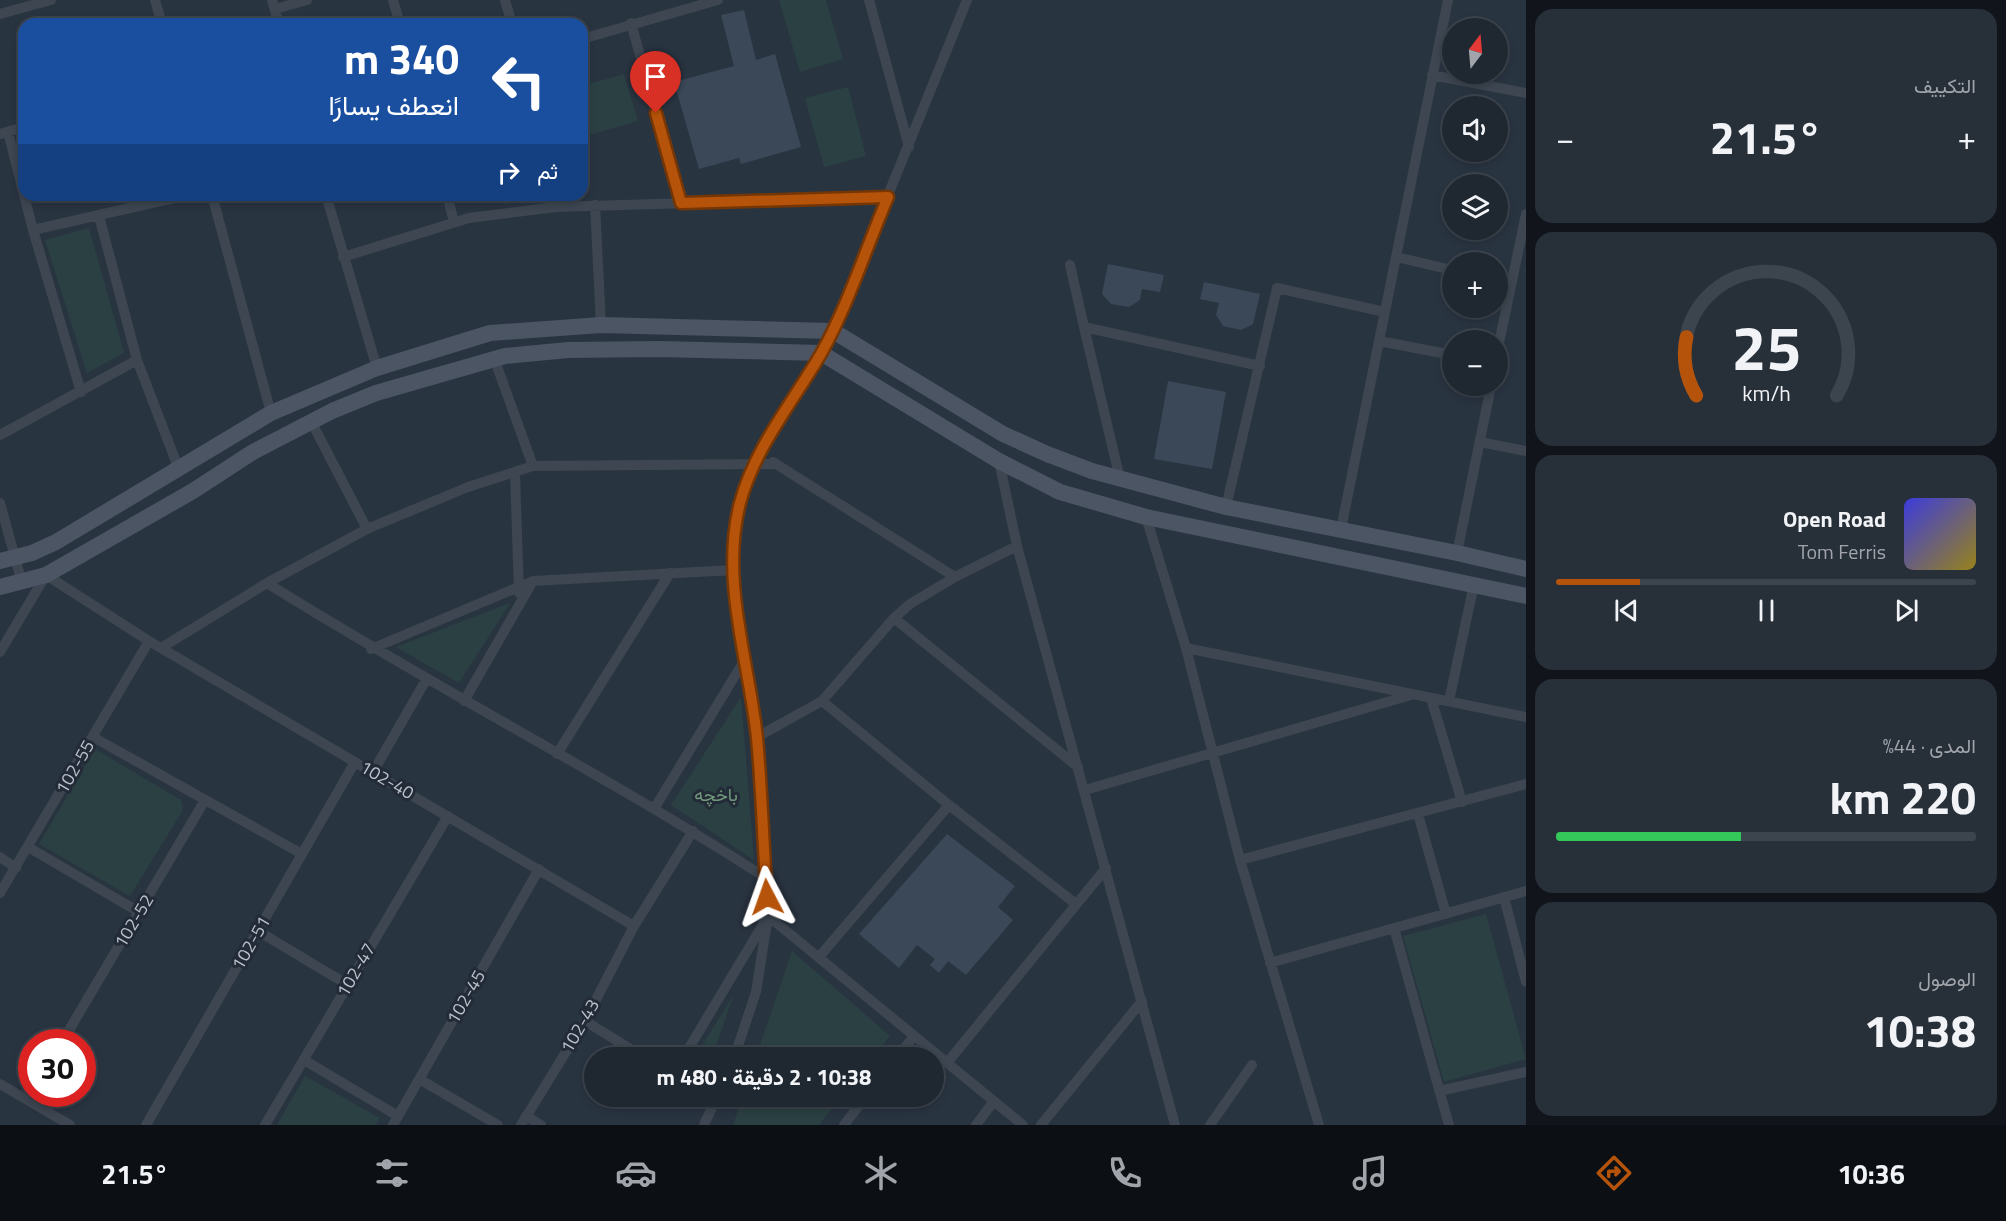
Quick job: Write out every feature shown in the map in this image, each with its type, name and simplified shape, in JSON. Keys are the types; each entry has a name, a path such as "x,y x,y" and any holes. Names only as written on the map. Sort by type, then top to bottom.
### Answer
{"main road":[{"path":"7,560 56,542 271,413 377,368 490,333 601,325 833,331 1016,441 1069,463 1192,500 1526,569"},
{"path":"0,588 46,575 193,491 253,452 376,393 494,358 583,349 821,353 999,461 1060,492 1146,517 1526,596"},
{"path":"1185,525 1191,516 1192,500"},
{"path":"1232,509 1233,534"}],"street":[{"path":"0,14 51,0"},
{"path":"155,0 160,18"},
{"path":"274,5 307,0"},
{"path":"393,0 398,18"},
{"path":"506,0 510,18"},
{"path":"588,37 718,0"},
{"path":"869,0 909,147"},
{"path":"738,1047 756,992 768,916 757,737 744,661 733,570 734,538 740,504 757,458 833,331 967,0"},
{"path":"1341,529 1448,0"},
{"path":"631,23 681,203"},
{"path":"1432,75 1526,93"},
{"path":"4,133 18,180"},
{"path":"343,257 454,222 500,213 595,205 888,197"},
{"path":"24,201 81,392"},
{"path":"33,230 162,201"},
{"path":"214,201 271,413"},
{"path":"328,201 377,368"},
{"path":"449,201 454,222"},
{"path":"555,201 556,207"},
{"path":"595,205 601,325"},
{"path":"99,216 137,360 178,467"},
{"path":"1501,330 1525,221"},
{"path":"1396,256 1442,268"},
{"path":"1070,266 1120,479"},
{"path":"1232,509 1277,288 1385,312"},
{"path":"1084,327 1260,366"},
{"path":"1379,341 1442,354"},
{"path":"494,358 533,466"},
{"path":"0,435 137,360"},
{"path":"1457,553 1489,396"},
{"path":"312,423 367,529"},
{"path":"1480,442 1526,451"},
{"path":"161,648 267,583 367,529 468,487 533,466 757,458 776,464 955,577"},
{"path":"999,461 1017,546 1176,1125"},
{"path":"515,473 519,606"},
{"path":"0,503 7,560 22,583"},
{"path":"1146,517 1186,648 1211,754 1240,860 1319,1125"},
{"path":"757,737 822,701 894,618 910,604 955,577 1017,546"},
{"path":"372,649 533,581 733,570"},
{"path":"557,754 670,573"},
{"path":"0,652 46,575"},
{"name":"102-40","path":"46,575 149,641 634,926"},
{"path":"464,701 533,581"},
{"path":"267,583 372,649 693,831 766,878"},
{"path":"1449,701 1474,584"},
{"path":"894,618 1078,767"},
{"name":"102-55","path":"0,893 149,641"},
{"path":"1186,648 1526,717"},
{"path":"654,809 744,661"},
{"path":"373,772 426,680"},
{"path":"1085,790 1414,694"},
{"path":"1431,698 1462,802"},
{"path":"822,701 949,805 1076,904"},
{"path":"93,736 302,854"},
{"name":"102-51","path":"146,1125 355,762"},
{"path":"1240,860 1526,784"},
{"name":"102-52","path":"70,1029 205,800"},
{"path":"819,957 949,805"},
{"path":"1418,814 1446,914"},
{"name":"102-47","path":"266,1125 448,816"},
{"path":"634,926 693,831"},
{"path":"28,847 139,912"},
{"path":"0,857 16,868"},
{"path":"947,1063 1106,868"},
{"name":"102-45","path":"395,1120 539,869"},
{"path":"1270,963 1526,891"},
{"path":"1504,897 1526,982"},
{"path":"768,916 1023,1125"},
{"path":"690,1047 768,916"},
{"name":"102-43","path":"524,1120 585,1021 634,926"},
{"path":"1394,928 1449,1125"},
{"path":"258,932 348,985"},
{"path":"1041,1125 1142,1001"},
{"path":"585,1021 627,1047"},
{"path":"906,1047 914,1036"},
{"path":"303,1060 395,1120"},
{"path":"1210,1125 1252,1065"},
{"path":"1439,1090 1526,1072"},
{"path":"419,1079 498,1125"},
{"path":"0,1084 18,1092"},
{"path":"976,1125 994,1101"},
{"path":"44,1107 70,1125"},
{"path":"704,1125 710,1107"},
{"path":"844,1125 858,1107"},
{"path":"524,1120 541,1125"}],"green space":[{"path":"779,0 826,0 843,59 800,72"},
{"path":"624,74 638,121 588,135 588,84"},
{"path":"848,87 866,156 824,167 805,98"},
{"path":"89,228 124,353 87,373 45,240"},
{"path":"510,603 459,683 396,647"},
{"name":"باخچە","path":"741,697 754,860 671,805"},
{"path":"95,749 181,800 183,810 130,896 39,844"},
{"path":"1486,914 1526,1059 1444,1082 1403,936"},
{"path":"792,951 890,1036 881,1047 759,1047"},
{"path":"734,994 715,1047 701,1047"},
{"path":"305,1076 380,1118 376,1125 277,1125"},
{"path":"739,1107 833,1107 819,1125 733,1125"}],"building":[{"path":"744,10 756,60 775,54 801,147 741,164 739,158 699,169 674,82 734,66 721,15"},
{"path":"1108,264 1164,275 1160,292 1142,289 1140,300 1129,307 1111,304 1102,294"},
{"path":"1204,282 1260,294 1253,324 1241,330 1223,326 1216,315 1219,303 1200,299"},
{"path":"1168,381 1226,392 1212,469 1154,459"},
{"path":"947,834 1015,886 998,907 1013,920 966,975 948,961 939,973 930,965 935,959 917,945 899,968 859,934"}],"route":[{"path":"656,113 681,203 888,197 833,331 759,453 747,482 735,527 733,570 744,661 757,737 767,897"}]}
